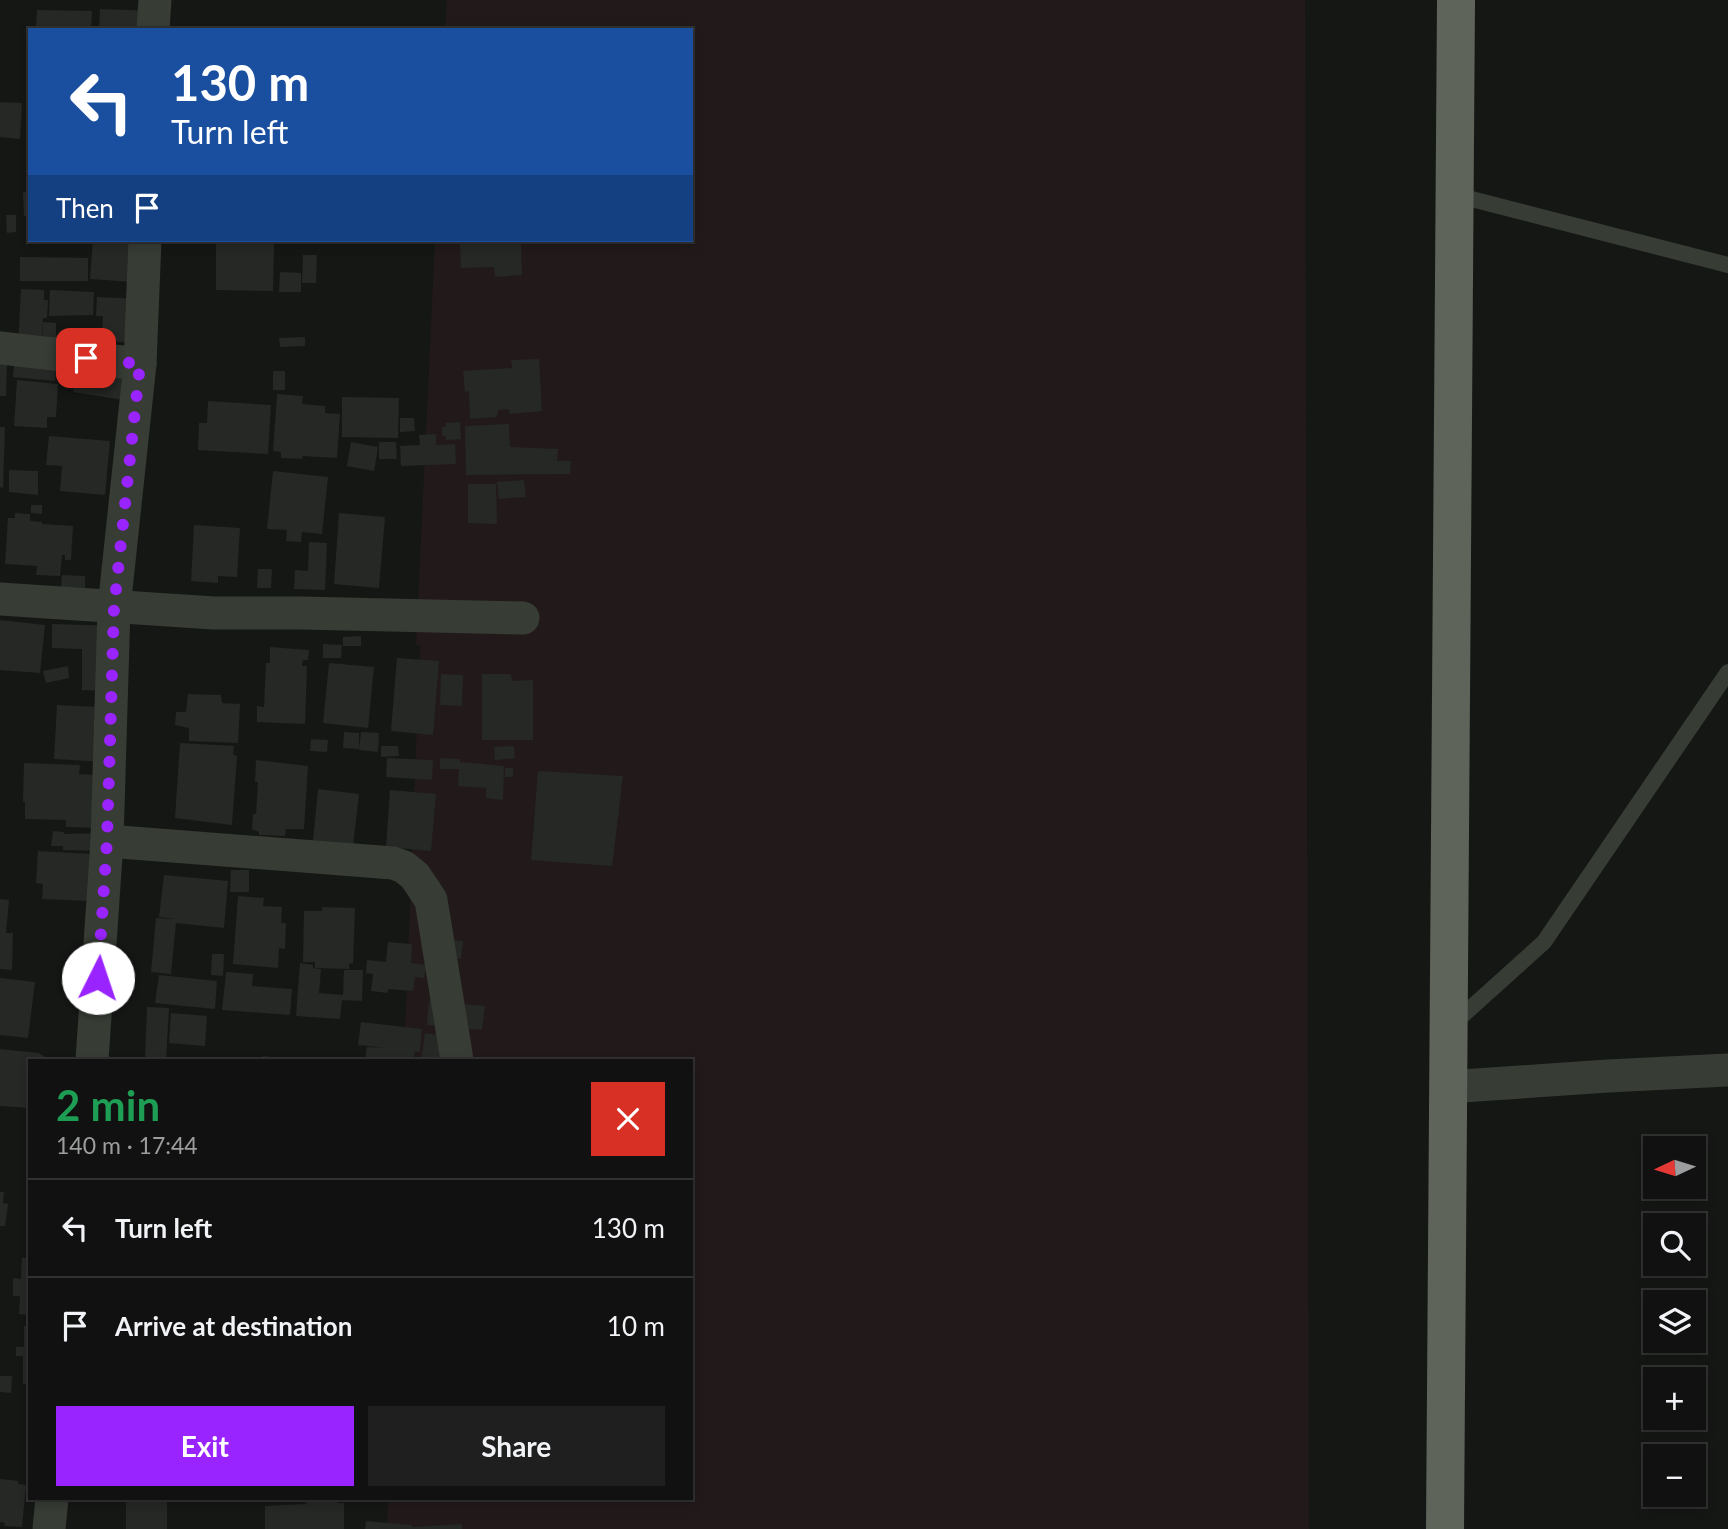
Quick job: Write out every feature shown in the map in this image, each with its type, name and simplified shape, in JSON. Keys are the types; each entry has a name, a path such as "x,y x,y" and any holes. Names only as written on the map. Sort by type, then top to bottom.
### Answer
{"highway":[{"path":"1445,1529 1456,0"}],"street":[{"path":"153,28 155,0"},
{"path":"92,1059 107,841 114,608 140,364 145,242"},
{"path":"0,348 140,364"},
{"path":"0,599 214,613 523,618"},
{"path":"107,841 393,863 404,867 425,889 430,901 457,1059"},
{"path":"1448,1087 1728,1070"},
{"path":"49,1529 52,1500"}],"lane":[{"path":"1454,195 1728,265"},
{"path":"1448,1029 1544,942 1728,672"}],"shaded area":[{"path":"447,0 1305,0 1309,1529 387,1529 388,1500 693,1500 693,1059 404,1059 420,646 416,645 435,242 693,242 693,28 445,28"}],"building":[{"path":"100,9 156,11 156,28 99,28"},
{"path":"37,10 92,11 91,28 36,28"},
{"path":"0,102 22,103 20,139 0,137"},
{"path":"28,191 28,216 24,216 23,192"},
{"path":"6,215 16,215 16,232 7,233"},
{"path":"93,242 152,242 148,283 90,279"},
{"path":"216,242 274,243 273,291 216,290"},
{"path":"460,242 521,242 522,275 495,277 494,267 461,268"},
{"path":"303,255 317,255 316,283 302,283"},
{"path":"20,257 88,258 88,281 20,281"},
{"path":"280,272 301,273 301,292 279,292"},
{"path":"21,289 44,290 44,300 48,300 47,318 43,318 42,348 18,347"},
{"path":"50,290 94,292 93,315 49,316"},
{"path":"97,297 140,299 137,343 102,341 103,316 96,316"},
{"path":"43,322 56,323 56,335 68,335 67,349 43,349"},
{"path":"70,329 94,330 93,351 69,350"},
{"path":"305,337 305,346 280,347 279,338"},
{"path":"15,354 57,358 55,381 13,377"},
{"path":"0,358 7,358 6,396 0,396"},
{"path":"539,359 542,411 510,414 509,409 498,410 497,417 470,419 469,391 465,392 463,371 512,368 511,360"},
{"path":"77,364 140,374 136,402 73,392"},
{"path":"273,371 285,371 285,390 273,390"},
{"path":"17,380 58,384 56,417 47,417 47,428 14,426"},
{"path":"277,394 303,396 302,404 325,406 325,413 340,414 337,458 281,458 281,452 273,451"},
{"path":"342,397 399,398 398,438 342,437"},
{"path":"208,401 271,405 268,454 198,450 199,423 207,423"},
{"path":"400,418 414,418 415,431 400,432"},
{"path":"460,422 461,439 446,440 446,436 442,436 442,427 446,427 446,423"},
{"path":"509,424 510,447 558,449 557,461 571,461 570,474 466,475 465,426"},
{"path":"0,427 5,427 3,488 0,487"},
{"path":"436,434 436,445 455,444 456,464 401,466 400,446 420,445 419,435"},
{"path":"49,436 110,441 105,495 60,491 62,466 46,465"},
{"path":"351,442 378,447 374,471 347,466"},
{"path":"379,442 396,442 397,459 379,459"},
{"path":"9,470 38,471 38,495 9,492"},
{"path":"273,471 328,477 322,534 302,532 301,542 286,541 287,530 267,529"},
{"path":"524,480 526,497 499,499 497,482"},
{"path":"468,484 496,484 497,524 468,523"},
{"path":"31,505 42,505 42,514 31,513"},
{"path":"15,513 30,514 30,521 42,524 73,526 71,560 65,560 65,555 62,555 60,576 36,575 37,566 5,564 8,518 15,518"},
{"path":"339,513 385,517 379,588 334,584"},
{"path":"194,525 240,528 237,577 218,576 218,583 191,581"},
{"path":"309,542 327,543 325,590 294,589 295,570 308,571"},
{"path":"258,569 272,569 271,588 257,588"},
{"path":"62,575 85,576 85,588 61,587"},
{"path":"0,620 45,625 40,673 0,670"},
{"path":"52,624 117,626 115,691 82,690 82,649 52,648"},
{"path":"361,636 361,646 343,646 343,637"},
{"path":"323,644 342,645 341,658 323,658"},
{"path":"270,647 309,650 308,660 303,660 302,666 307,666 305,724 257,722 257,706 264,707 266,663 270,663"},
{"path":"397,658 439,661 433,735 391,731"},
{"path":"329,663 374,667 368,728 323,723"},
{"path":"68,666 69,678 46,683 43,671"},
{"path":"441,674 463,675 462,706 440,705"},
{"path":"482,674 511,674 512,681 533,680 533,740 482,740"},
{"path":"188,694 221,695 222,703 240,704 238,743 189,741 189,728 175,725 176,712 186,712"},
{"path":"57,705 118,708 123,763 54,759"},
{"path":"344,732 359,733 359,749 343,748"},
{"path":"361,732 379,733 378,752 359,750"},
{"path":"311,739 328,740 327,752 310,751"},
{"path":"180,743 234,746 233,755 237,756 232,825 175,818"},
{"path":"381,746 398,746 399,756 381,757"},
{"path":"514,746 515,758 495,760 494,747"},
{"path":"387,758 433,760 432,780 386,777"},
{"path":"440,758 504,766 503,800 486,798 486,788 458,786 459,769 440,769"},
{"path":"256,760 308,766 304,829 286,829 285,836 259,835 259,832 252,829 258,782 255,782"},
{"path":"24,763 80,765 79,774 99,775 97,828 66,827 66,820 25,819"},
{"path":"505,768 513,768 513,777 505,777"},
{"path":"538,771 623,776 612,866 531,860"},
{"path":"318,789 359,794 353,846 313,841"},
{"path":"390,790 436,794 431,851 386,847"},
{"path":"53,831 64,834 102,833 102,851 63,850 63,846 51,846"},
{"path":"38,851 113,855 111,902 42,899 43,884 36,883"},
{"path":"231,870 249,870 249,892 230,892"},
{"path":"164,875 228,881 224,928 176,923 171,974 151,972 156,918 178,919 159,917"},
{"path":"238,896 264,898 263,906 282,907 281,923 286,923 285,949 279,948 278,968 233,964"},
{"path":"0,899 9,900 6,933 13,933 12,970 0,969"},
{"path":"322,907 355,908 353,963 349,964 349,969 315,968 315,962 303,962 304,911 322,911"},
{"path":"434,939 463,941 461,959 433,958"},
{"path":"388,942 412,944 411,963 426,965 424,978 415,977 413,991 371,991 373,974 366,973 367,960 386,962"},
{"path":"212,954 224,954 223,976 211,975"},
{"path":"300,963 321,969 319,993 343,995 344,970 363,970 362,1001 342,1000 340,1019 296,1016"},
{"path":"226,972 253,974 252,986 292,989 290,1015 222,1010"},
{"path":"159,975 217,981 215,1009 155,1003"},
{"path":"0,978 35,982 28,1038 0,1035"},
{"path":"429,1001 485,1006 482,1030 427,1025"},
{"path":"147,1007 169,1008 166,1059 145,1059"},
{"path":"171,1013 207,1016 205,1046 169,1043"},
{"path":"361,1022 422,1029 420,1052 415,1051 414,1059 365,1059 367,1047 386,1048 358,1045"},
{"path":"425,1033 459,1038 456,1059 421,1059"},
{"path":"0,1049 39,1053 48,1059 28,1059 28,1108 0,1106"},
{"path":"263,1056 289,1059 263,1059"},
{"path":"0,1192 4,1192 3,1203 8,1204 5,1226 0,1226"},
{"path":"22,1258 28,1258 28,1315 19,1314 20,1296 13,1296 13,1278 21,1279"},
{"path":"24,1326 28,1326 28,1384 23,1384 23,1356 16,1356 16,1347 24,1347"},
{"path":"0,1376 12,1376 11,1393 0,1392"},
{"path":"0,1479 19,1481 18,1484 26,1485 22,1527 4,1526 5,1523 0,1522"},
{"path":"126,1500 167,1500 167,1529 126,1529"},
{"path":"306,1500 338,1500 338,1503 344,1503 344,1529 265,1529 265,1506 306,1504"},
{"path":"366,1521 412,1527 462,1524 462,1529 365,1529"}],"route":[{"path":"86,358 140,364 114,608 107,841 98,978"}]}
